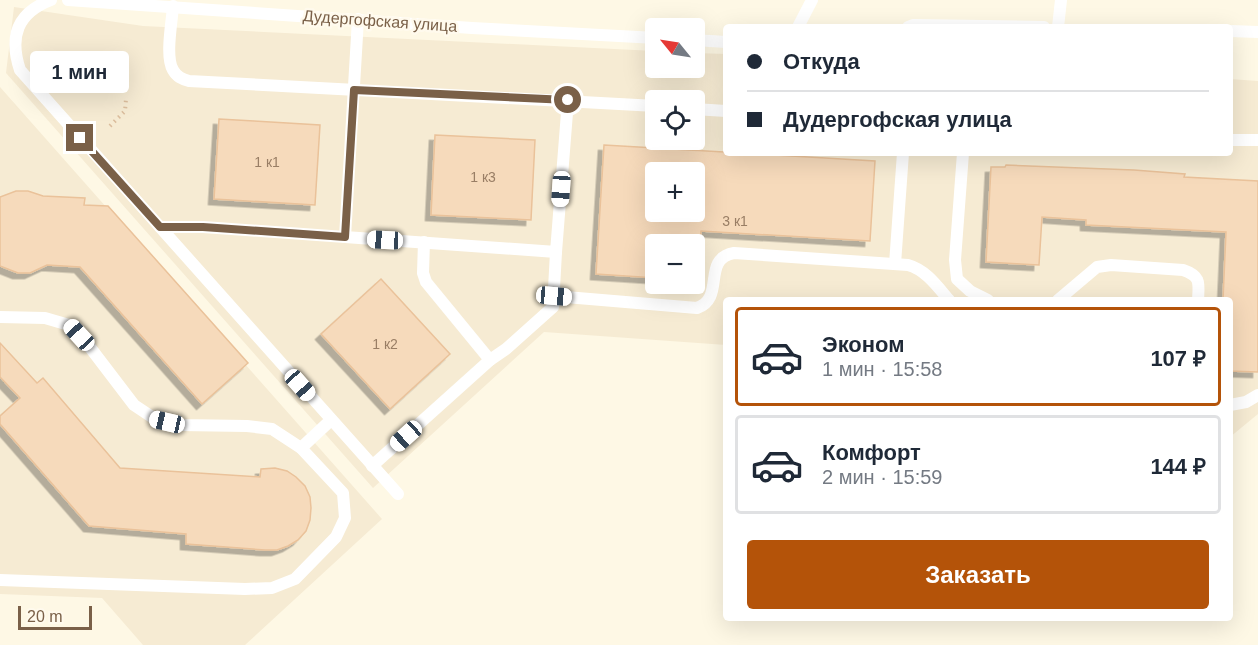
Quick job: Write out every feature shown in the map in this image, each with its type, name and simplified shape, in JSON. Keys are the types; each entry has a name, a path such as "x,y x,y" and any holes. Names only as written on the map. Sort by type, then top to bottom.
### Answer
{"lane":[{"path":"51,0 37,5 25,16 15,37 15,54 20,70 398,494"},
{"name":"Дудергофская улица","path":"68,0 645,37"},
{"path":"800,24 812,0"},
{"path":"1058,24 1061,0"},
{"path":"173,6 169,52 171,69 179,78 189,81 645,105"},
{"path":"345,237 358,19"},
{"path":"1233,31 1258,32"},
{"path":"705,41 723,42"},
{"path":"372,466 490,360 548,314 553,307 568,100"},
{"path":"705,110 723,111"},
{"path":"1233,140 1258,140"},
{"path":"895,264 903,156"},
{"path":"963,156 955,260 957,279 970,291 982,297"},
{"path":"160,227 203,227 556,252"},
{"path":"424,242 423,273 426,282 490,360"},
{"path":"554,296 697,308 710,300 715,270 720,259 727,254 734,253 895,264 918,268 946,297"},
{"path":"1062,297 1097,267 1111,265 1183,270 1193,273 1199,282 1198,297"},
{"path":"0,317 45,318 69,325 89,346 134,405 155,419 180,425 247,426 272,429 301,448 343,493 345,518 336,537 295,579 272,588 0,580"},
{"path":"1233,404 1246,402 1258,395"},
{"path":"301,448 332,420"}],"path":[{"path":"110,126 125,111 126,99"}],"shaded area":[{"path":"14,7 143,26 645,51 645,78 705,78 705,53 723,54 723,156 1233,156 1233,79 1258,81 1258,414 1233,435 1233,297 723,297 723,345 544,332 373,488 6,73"},
{"path":"0,87 382,519 245,645 143,645 102,598 0,594"}],"building":[{"path":"219,119 320,125 315,205 214,199"},
{"path":"435,135 535,140 531,220 431,215"},
{"path":"604,145 645,147 645,150 723,152 723,156 790,156 875,161 870,241 701,231 701,234 645,234 645,277 596,274"},
{"path":"1006,165 1134,170 1185,174 1184,177 1258,181 1258,372 1233,371 1233,297 1223,297 1226,232 1086,225 1086,220 1042,217 1039,265 986,262 991,167 1005,167"},
{"path":"16,191 28,191 43,196 85,198 84,205 108,206 248,363 202,404 80,267 47,265 30,273 18,273 0,266 0,197"},
{"path":"381,279 450,354 390,409 321,334"},
{"path":"0,343 37,383 43,378 120,468 260,477 261,469 275,468 287,471 305,486 310,497 310,520 306,531 288,546 277,550 265,550 186,544 186,534 89,526 0,424 0,416 20,398 0,377"}],"route":[{"path":"80,138 160,227 203,227 345,237 354,90 568,100"}]}
